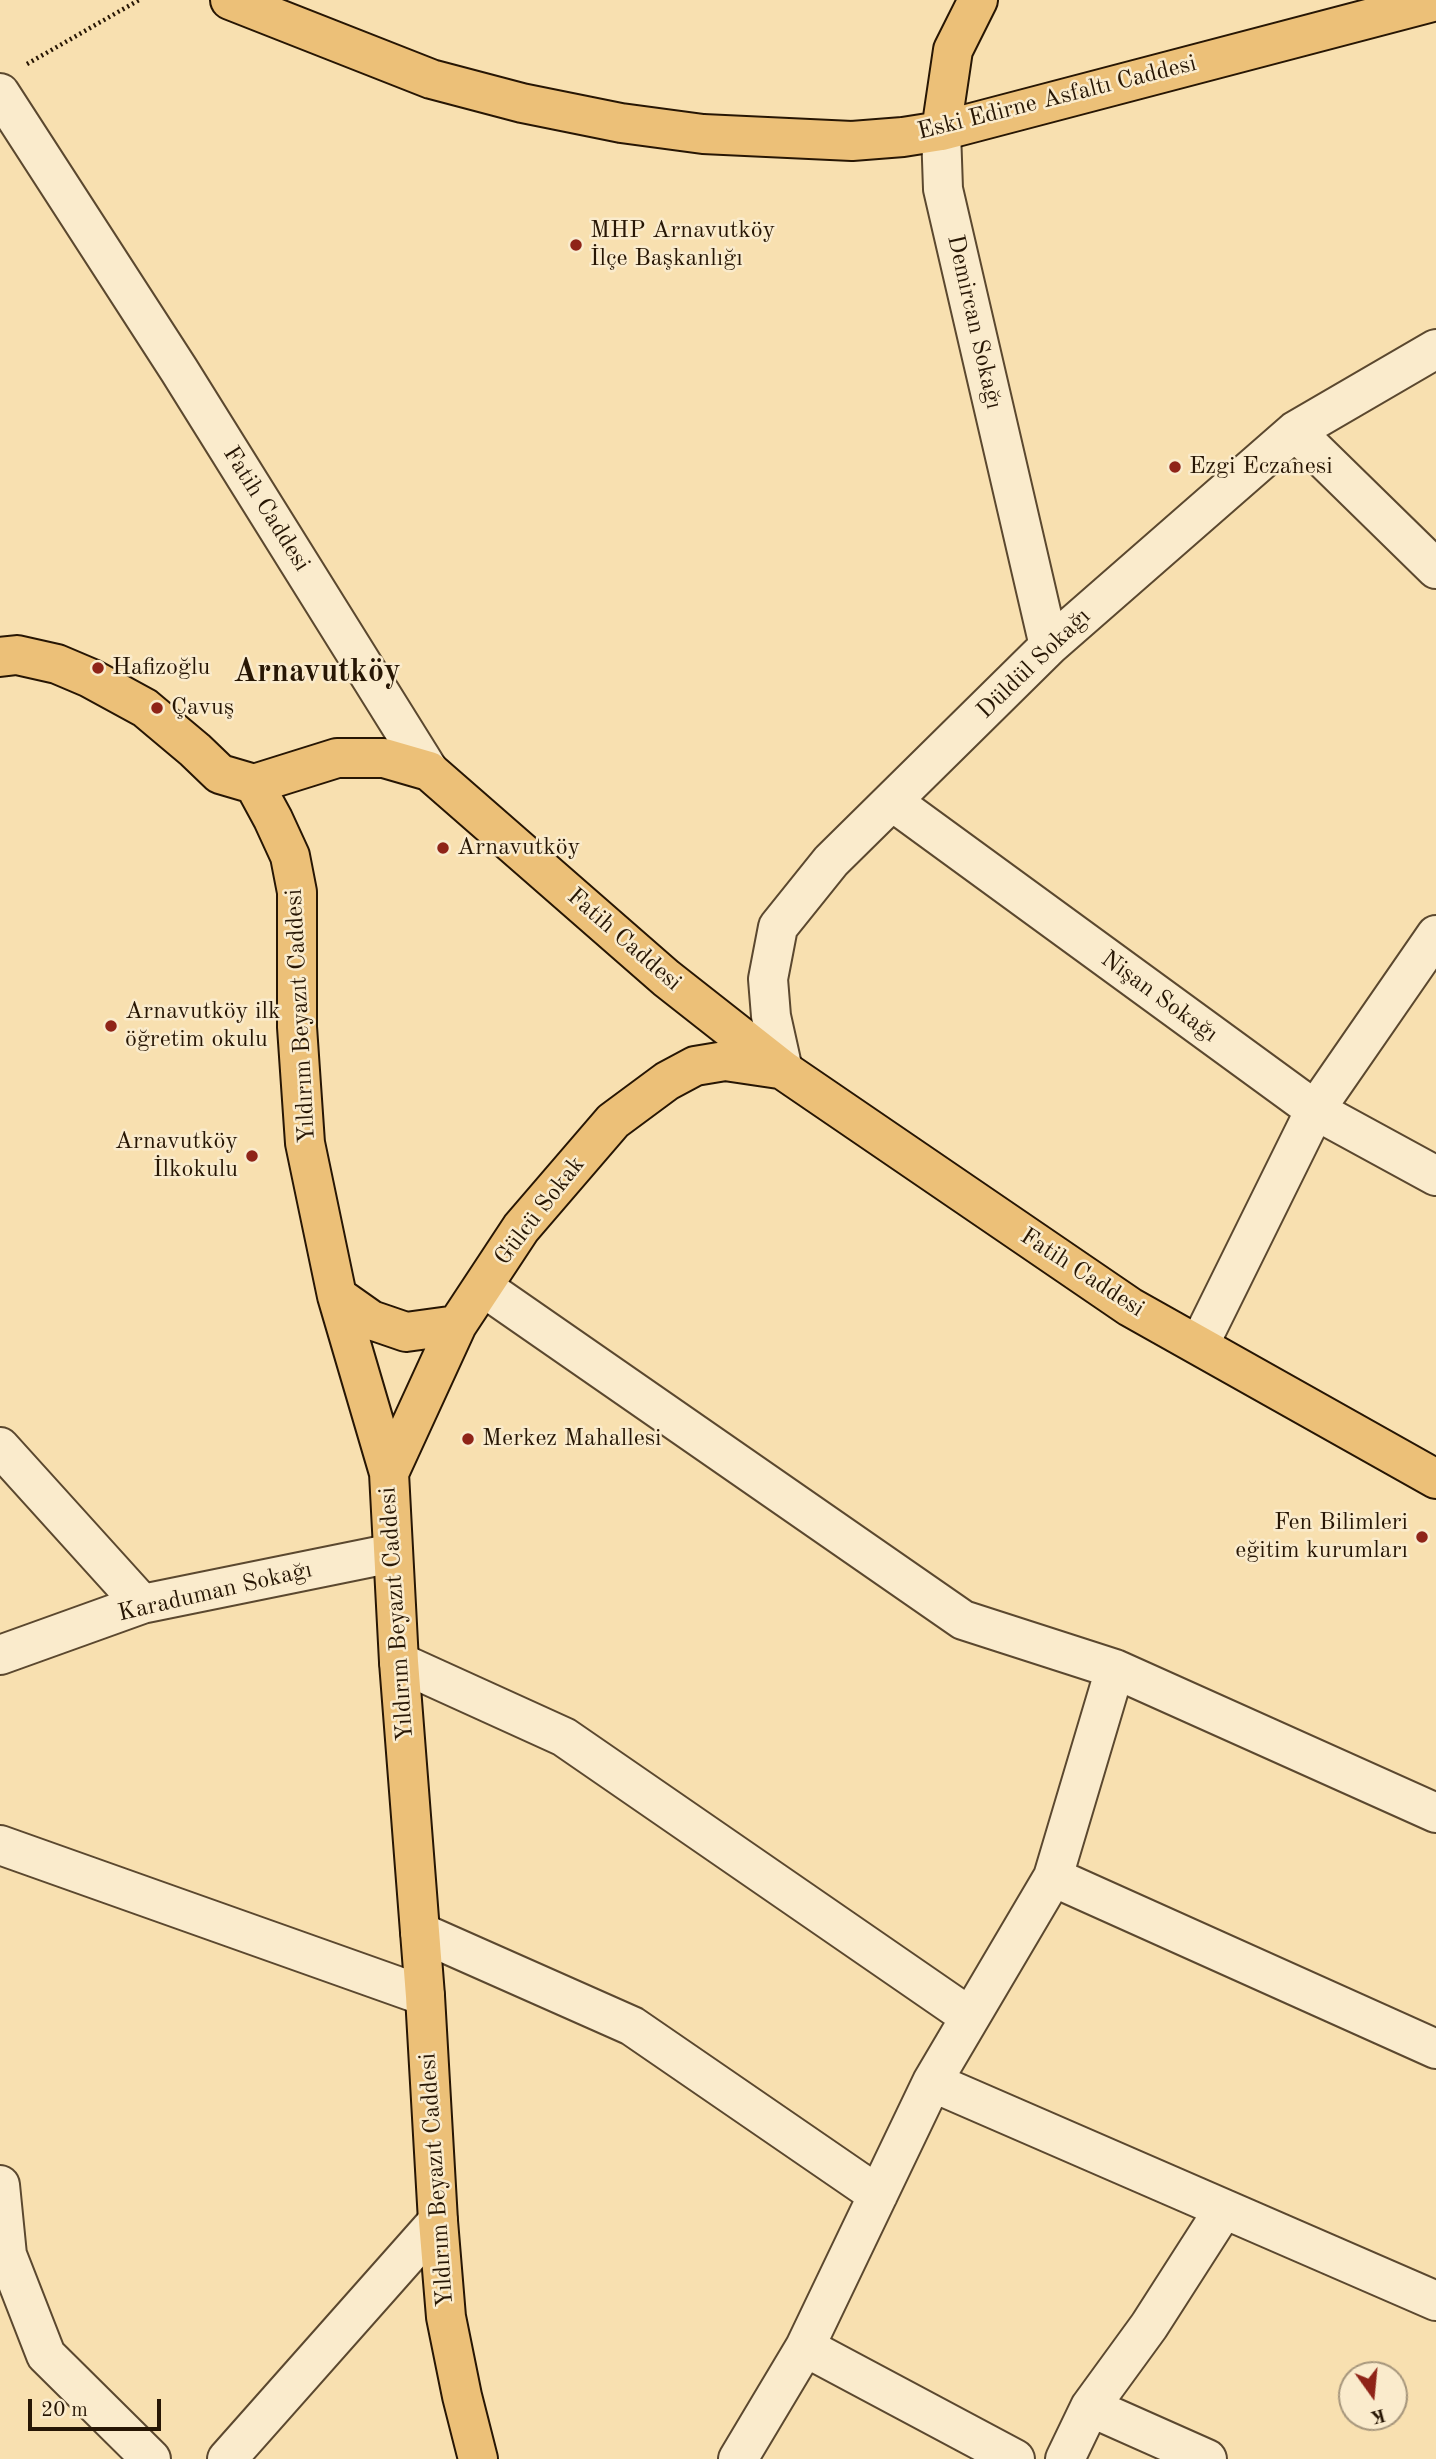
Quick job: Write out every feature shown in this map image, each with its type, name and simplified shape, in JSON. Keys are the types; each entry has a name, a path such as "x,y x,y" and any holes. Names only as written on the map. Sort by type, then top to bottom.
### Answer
{"main road":[{"name":"Eski Edirne Asfaltı Caddesi","path":"230,0 430,79 522,103 621,123 703,134 852,141 941,131 1436,1"},
{"name":"Demircan Sokağı","path":"941,131 953,50 978,0"},
{"path":"6,649 57,664 90,678 145,708 220,774 254,784 337,758 383,758 429,771"},
{"name":"Fatih Caddesi","path":"429,771 666,978 783,1070 1130,1307 1436,1479"},
{"name":"Yıldırım Beyazıt Caddesi","path":"254,784 290,856 297,892 297,1027 305,1143 337,1296 388,1473 446,2316 478,2459"},
{"name":"Gülcü Sokak","path":"388,1473 457,1325 521,1228 613,1121 667,1081 695,1066 725,1061 783,1070"},
{"path":"337,1296 371,1320 406,1332 457,1325"}],"street":[{"name":"Fatih Caddesi","path":"12,79 179,370 429,771"},
{"name":"Demircan Sokağı","path":"941,131 943,190 1049,646"},
{"name":"Düldül Sokağı","path":"783,1070 771,1016 768,979 778,927 831,861 1049,646 1295,431 1436,349"},
{"path":"1295,431 1436,569"},
{"name":"Nişan Sokağı","path":"893,802 1315,1110 1436,1176"},
{"path":"1199,1345 1315,1110 1436,935"},
{"path":"483,1287 962,1620 1115,1669 1436,1813"},
{"path":"0,1447 142,1604"},
{"name":"Karaduman Sokağı","path":"0,1655 142,1604 393,1553"},
{"path":"399,1661 564,1737 970,2017"},
{"path":"738,2459 805,2347 932,2082 1053,1877 1115,1669"},
{"path":"0,1845 425,1996"},
{"path":"1053,1877 1436,2049"},
{"path":"420,1932 632,2026 878,2195"},
{"path":"932,2082 1436,2301"},
{"path":"0,2185 4,2255 46,2355 151,2459"},
{"path":"1065,2459 1090,2407 1149,2326 1224,2209"},
{"path":"227,2459 438,2221"},
{"path":"805,2347 1015,2459"},
{"path":"1090,2407 1207,2459"}],"path":[{"path":"12,79 139,0"}],"place":[{"name":"MHP Arnavutköy İlçe Başkanlığı","path":"576,245"},
{"name":"Ezgi Eczanesi","path":"1175,467"},
{"name":"Hafizoğlu","path":"98,668"},
{"name":"Çavuş","path":"157,708"},
{"name":"Arnavutköy","path":"443,848"},
{"name":"Arnavutköy ilk öğretim okulu","path":"111,1026"},
{"name":"Arnavutköy İlkokulu","path":"252,1156"},
{"name":"Merkez Mahallesi","path":"468,1439"},
{"name":"Fen Bilimleri eğitim kurumları","path":"1422,1537"}],"district":[{"name":"Arnavutköy","path":"317,673"}]}
